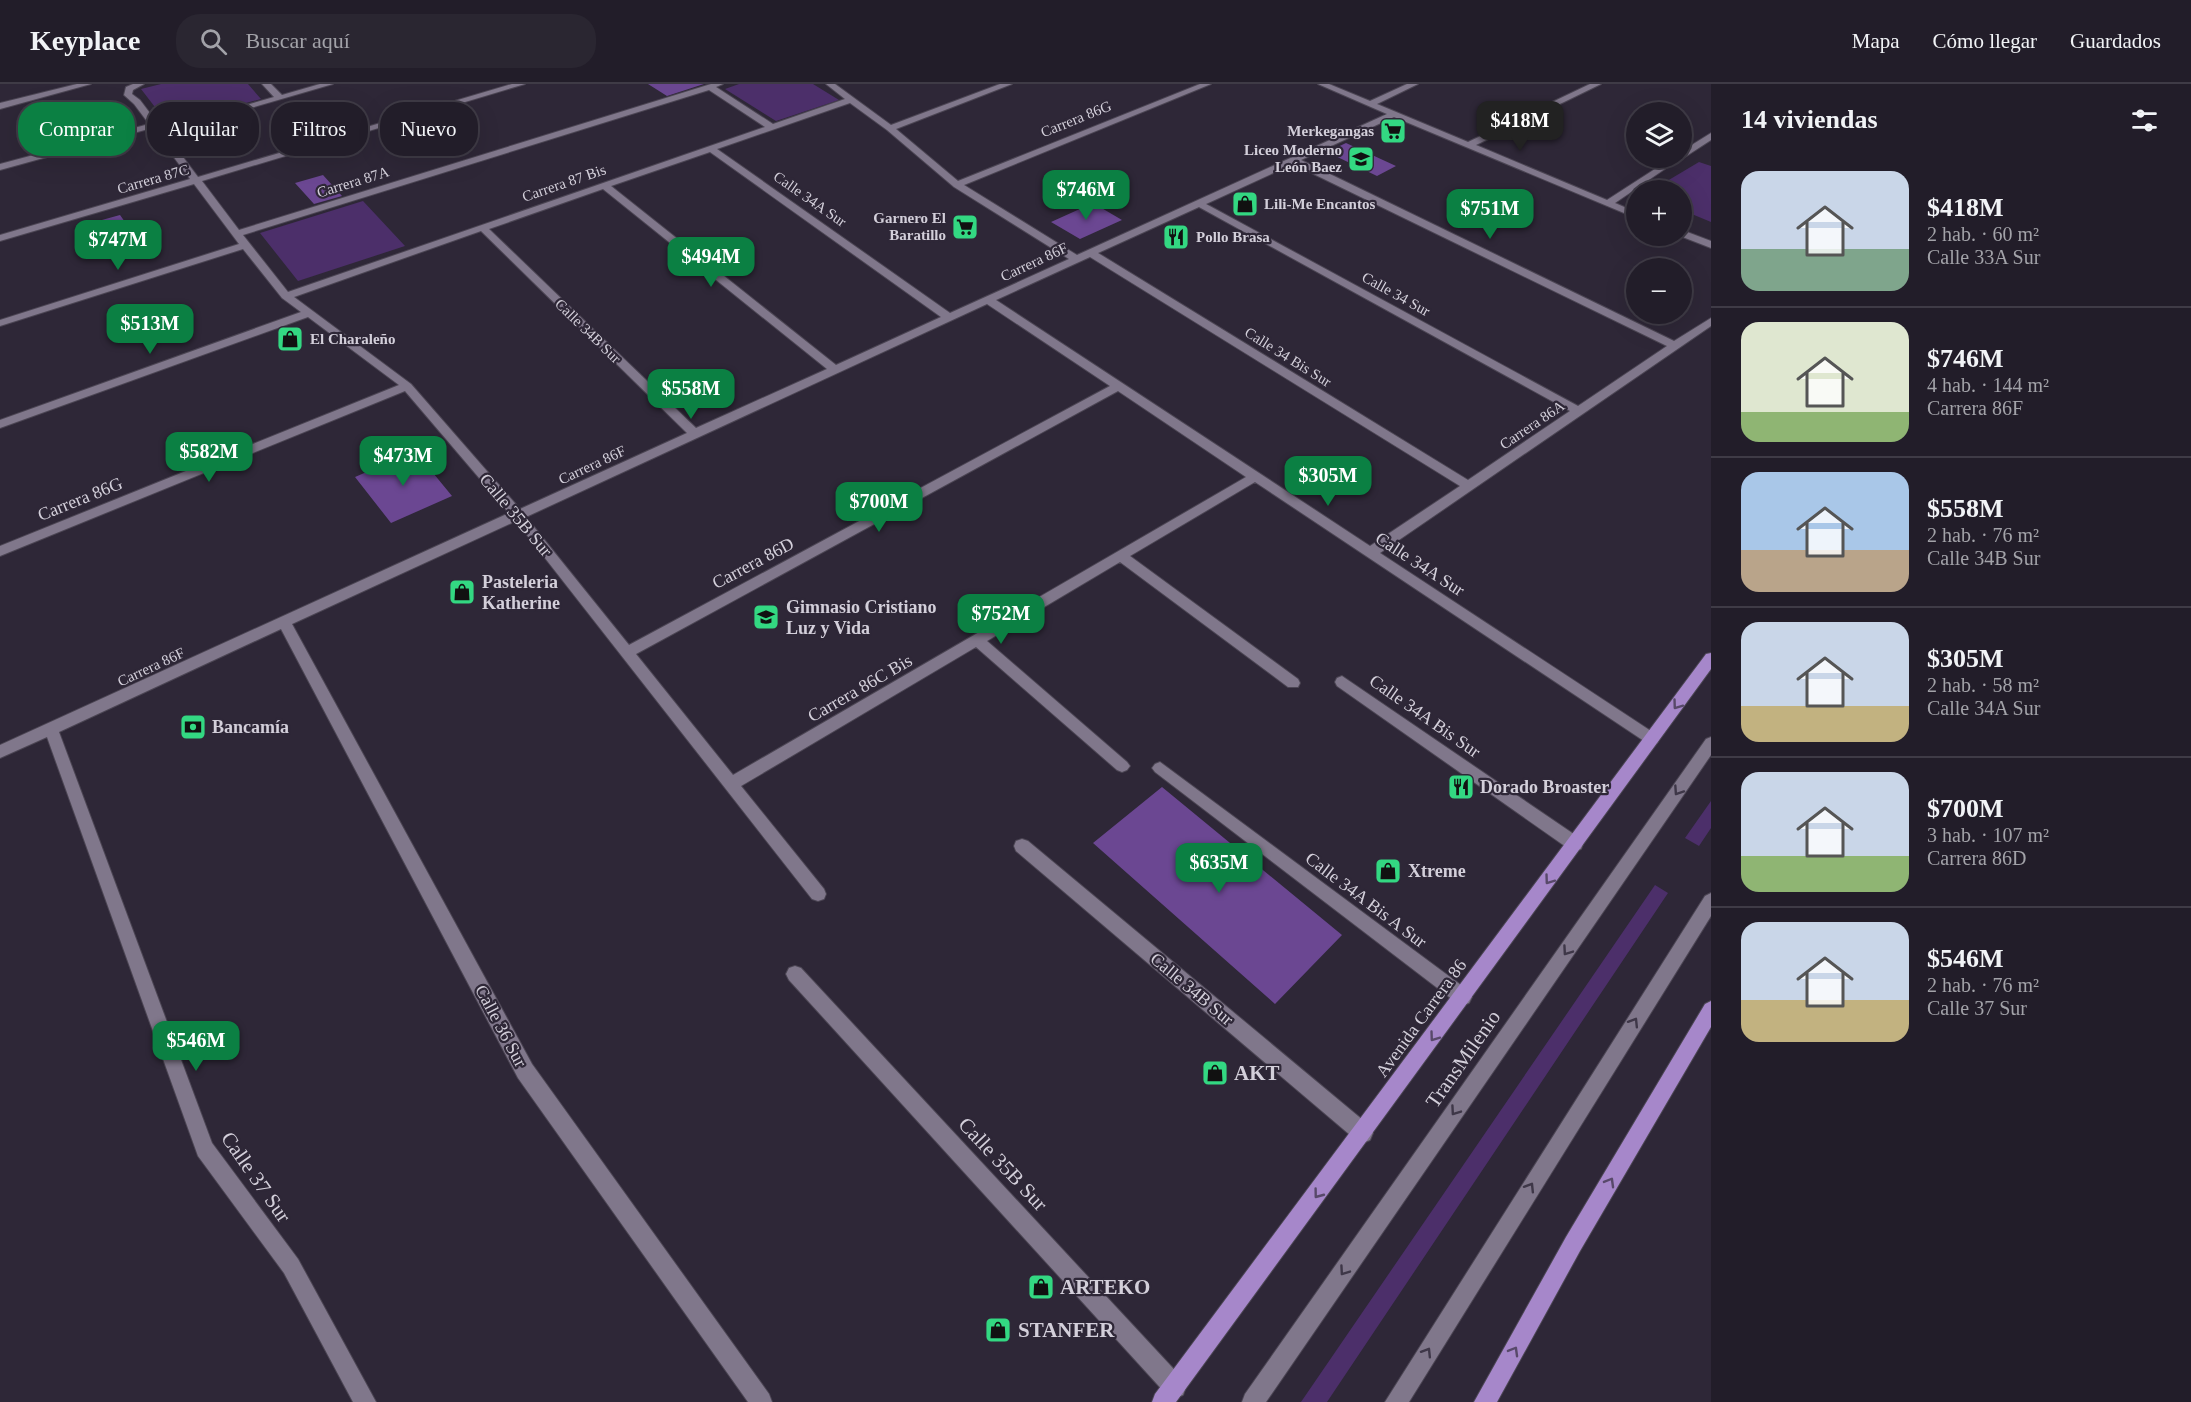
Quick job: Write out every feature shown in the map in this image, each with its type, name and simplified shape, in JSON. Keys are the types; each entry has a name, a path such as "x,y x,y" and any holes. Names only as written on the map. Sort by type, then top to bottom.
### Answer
{"main road":[{"name":"Avenida Carrera 86","path":"1169,1394 1711,658"},
{"path":"1485,1402 1573,1244 1711,1010"}],"street":[{"path":"0,106 87,84"},
{"name":"Calle 35B Sur","path":"140,84 129,90 128,95 147,115"},
{"path":"266,84 280,98"},
{"path":"259,103 329,84"},
{"name":"Carrera 87C","path":"0,238 521,84"},
{"path":"830,84 890,128 957,185 1077,259"},
{"path":"977,84 990,91"},
{"path":"890,128 1008,84"},
{"name":"Carrera 86G","path":"957,185 1208,84"},
{"path":"1322,84 1626,210"},
{"path":"1370,104 1414,84"},
{"path":"1469,145 1597,84"},
{"path":"715,85 772,127"},
{"name":"Carrera 87A","path":"237,234 715,85"},
{"name":"Carrera 87 Bis","path":"286,296 853,99"},
{"name":"Carrera 86F","path":"0,752 1394,114"},
{"path":"0,167 147,130"},
{"path":"1692,148 1711,136"},
{"name":"Calle 34A Sur","path":"710,148 950,318"},
{"name":"Calle 35B Sur","path":"178,156 286,296 407,386 518,515 818,894"},
{"path":"1293,160 1675,346"},
{"path":"1608,203 1662,168"},
{"path":"604,185 835,370"},
{"name":"Calle 34 Sur","path":"1198,203 1580,411"},
{"name":"Calle 34B Sur","path":"482,227 695,434"},
{"path":"1692,237 1711,246"},
{"path":"0,323 245,245"},
{"name":"Calle 34 Bis Sur","path":"1091,252 1469,486"},
{"name":"Calle 34A Sur","path":"987,300 1652,740"},
{"path":"0,424 310,314"},
{"name":"Carrera 86A","path":"1370,553 1711,321"},
{"name":"Carrera 86G","path":"0,551 407,386"},
{"name":"Carrera 86D","path":"627,652 1118,386"},
{"name":"Carrera 86C Bis","path":"731,784 1255,477"},
{"path":"1121,556 1293,683"},
{"name":"Calle 36 Sur","path":"284,622 525,1071 761,1402"},
{"path":"977,640 1122,766"},
{"name":"Calle 34A Bis Sur","path":"1342,682 1575,844"},
{"name":"Calle 37 Sur","path":"51,729 205,1149 291,1266 365,1402"},
{"name":"TransMilenio","path":"1253,1402 1711,742"},
{"name":"Calle 34A Bis A Sur","path":"1160,768 1463,997"},
{"name":"Calle 34B Sur","path":"1022,846 1363,1133"},
{"path":"1396,1402 1711,901"},
{"name":"Calle 35B Sur","path":"795,974 1169,1394"}],"shaded area":[{"path":"161,84 248,84 261,99 250,102 151,102 141,89"},
{"path":"739,84 813,84 839,100 776,121 725,89"},
{"path":"1699,162 1711,166 1711,222 1692,214 1692,180 1669,180"},
{"path":"363,201 405,246 298,281 260,233"},
{"path":"1711,801 1711,828 1699,846 1685,838"},
{"path":"1655,885 1668,893 1327,1402 1301,1402"}],"building":[{"path":"648,84 704,84 667,96"},
{"name":"Liceo Moderno León Baez","path":"1346,143 1396,166 1377,176 1327,152"},
{"path":"323,175 342,196 314,204 295,183"},
{"path":"1093,203 1122,220 1080,239 1051,222"},
{"path":"120,215 135,236 105,245 91,223"},
{"path":"415,451 452,496 391,523 355,477"},
{"path":"1162,787 1342,935 1275,1004 1093,843"}],"place":[{"name":"Merkegangas","path":"1393,131"},
{"name":"Liceo Moderno León Baez","path":"1361,159"},
{"name":"Lili-Me Encantos","path":"1245,204"},
{"name":"Garnero El Baratillo","path":"965,227"},
{"name":"Pollo Brasa","path":"1176,237"},
{"name":"El Charaleño","path":"290,339"},
{"name":"Pasteleria Katherine","path":"462,592"},
{"name":"Gimnasio Cristiano Luz y Vida","path":"766,617"},
{"name":"Bancamía","path":"193,727"},
{"name":"Dorado Broaster","path":"1461,787"},
{"name":"Xtreme","path":"1388,871"},
{"name":"AKT","path":"1215,1073"},
{"name":"ARTEKO","path":"1041,1287"},
{"name":"STANFER","path":"998,1330"}]}
